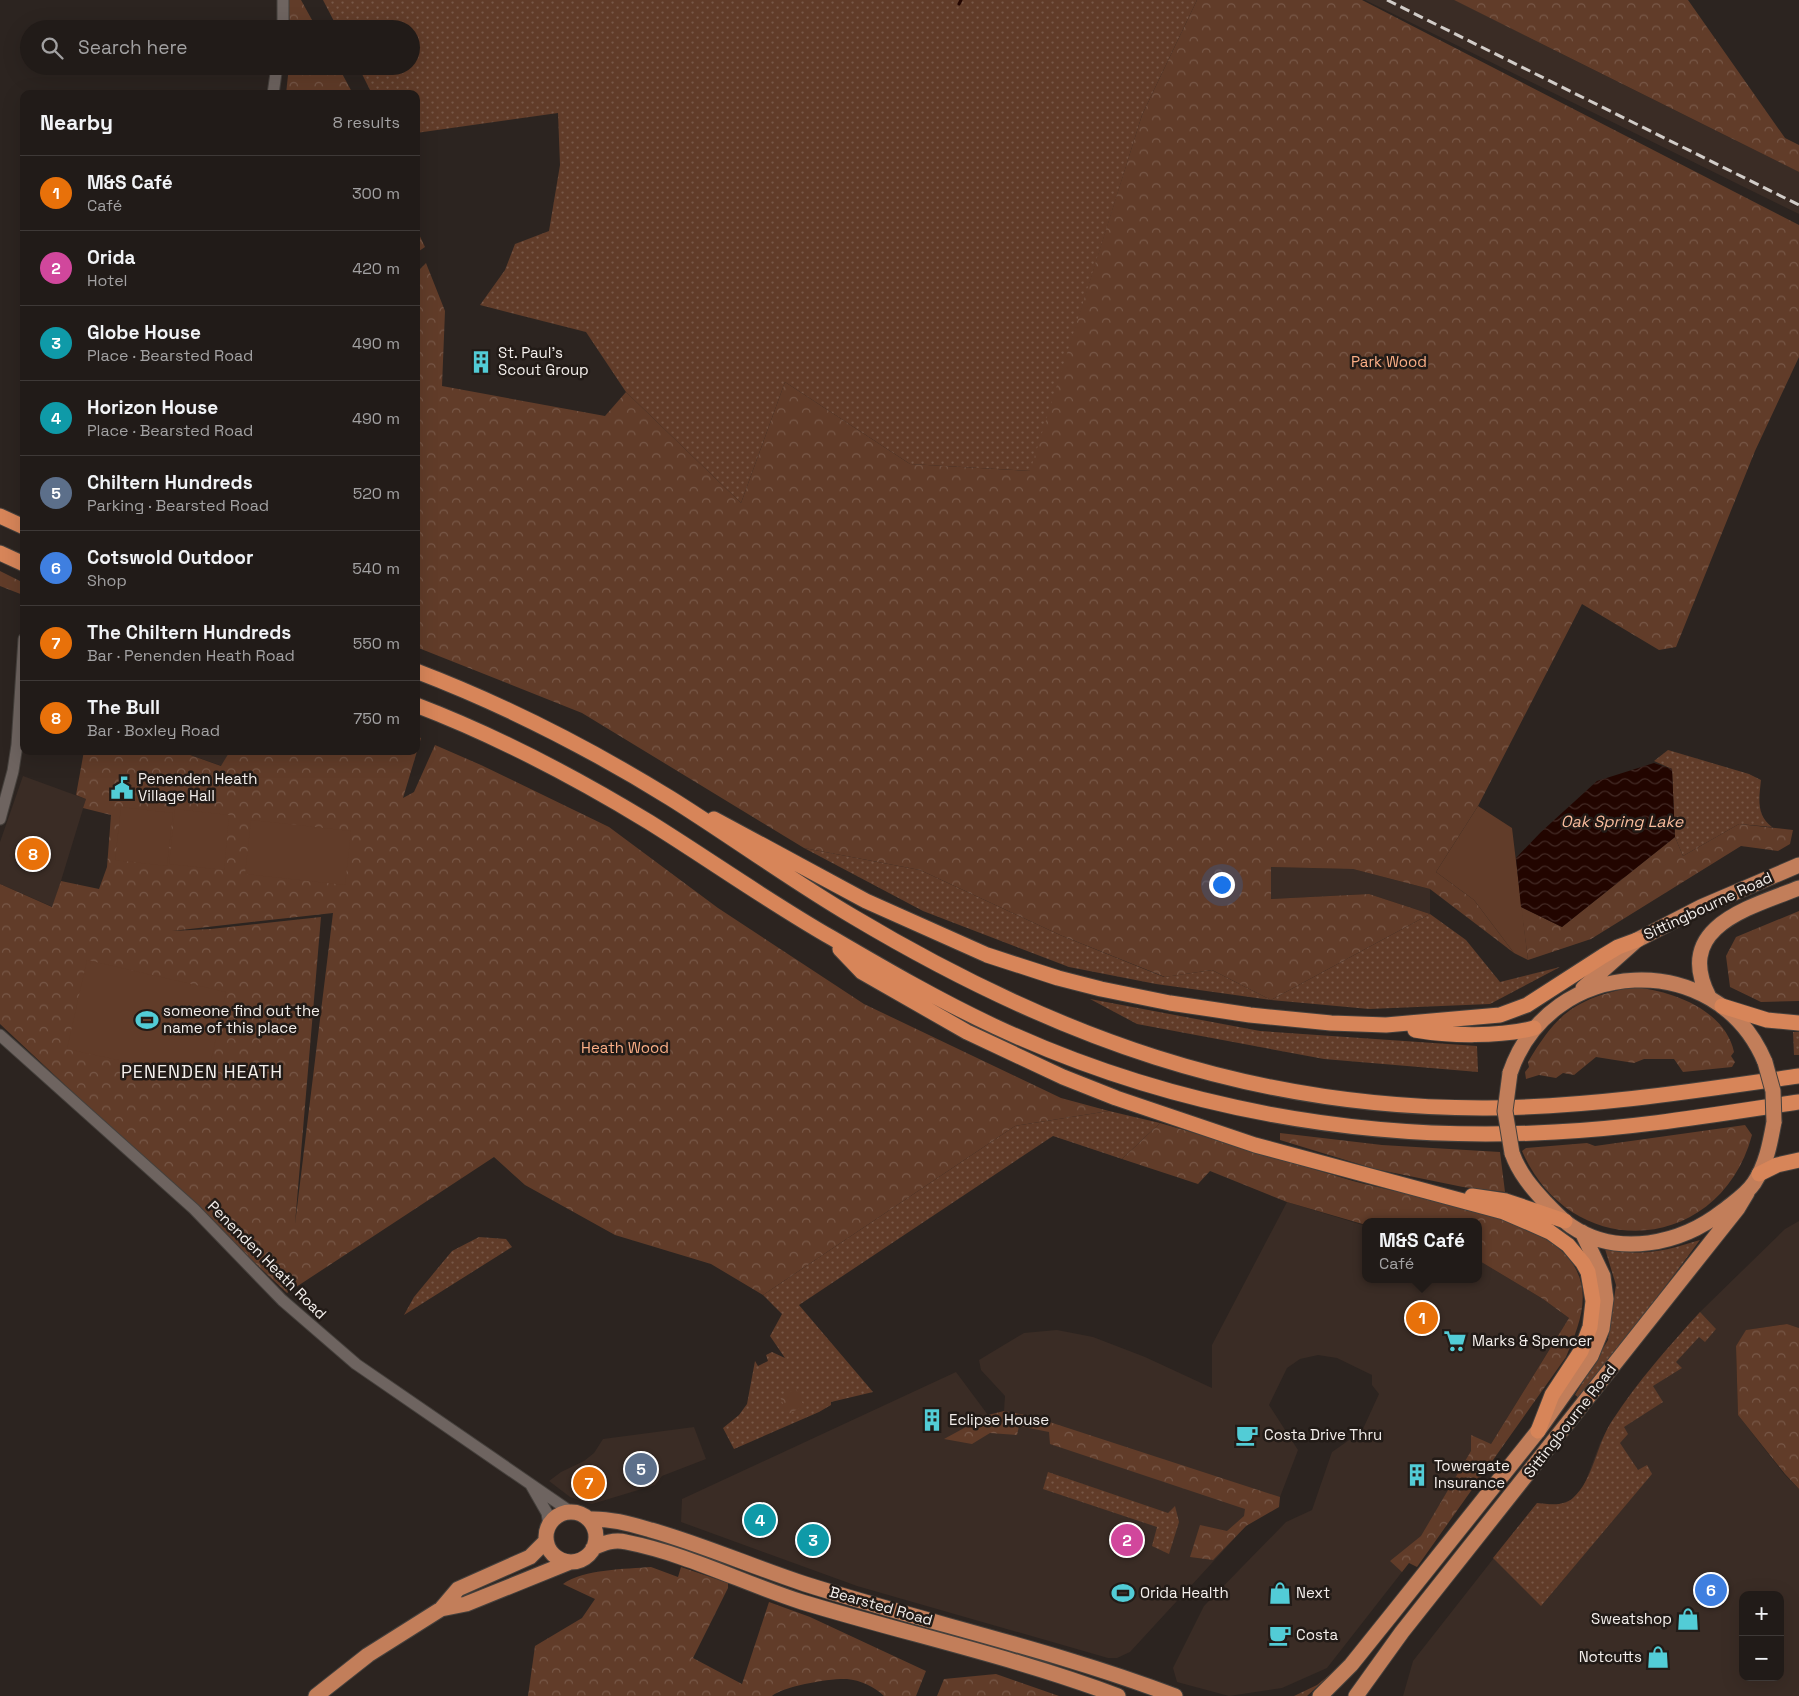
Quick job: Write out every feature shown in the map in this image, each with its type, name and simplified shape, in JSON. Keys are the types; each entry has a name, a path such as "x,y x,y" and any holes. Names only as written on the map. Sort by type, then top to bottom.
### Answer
{"highway":[{"path":"0,516 20,525"},
{"path":"0,553 20,562"},
{"path":"420,673 539,724 671,799 814,893 909,950 984,990 1100,1040 1146,1055 1230,1078 1308,1094 1353,1100 1487,1108 1561,1105 1633,1099 1799,1076"},
{"path":"420,707 514,747 607,797 829,936 980,1019 1060,1054 1155,1087 1241,1109 1297,1119 1372,1129 1441,1133 1541,1133 1616,1127 1799,1102"},
{"path":"671,799 731,826 866,901 987,955 1027,969 1101,989 1170,1003 1283,1019 1386,1024 1451,1033 1502,1033 1534,1028"},
{"name":"Sittingbourne Road","path":"1747,1193 1709,1221 1686,1234 1662,1241 1629,1244 1611,1242 1582,1232 1565,1221 1526,1180 1512,1153 1505,1120 1510,1073 1519,1051 1534,1028 1637,940 1701,907 1799,865"},
{"name":"Sittingbourne Road","path":"1709,997 1703,986 1699,965 1701,949 1713,930 1738,913 1799,888"},
{"path":"829,936 862,972 878,982 967,1032 1063,1077 1133,1104 1255,1145 1360,1175 1504,1212 1541,1227 1568,1245 1588,1272 1593,1300 1590,1326 1581,1351 1552,1396 1538,1431"},
{"path":"1386,1024 1487,1017 1518,1010 1618,947 1637,940"},
{"name":"Sittingbourne Road","path":"1356,1696 1402,1632 1738,1208 1759,1174 1768,1153 1774,1122 1772,1091 1765,1062 1745,1027 1722,1006 1709,997 1670,984 1638,980 1603,984 1576,994"},
{"path":"1722,1006 1767,1020 1799,1022"},
{"path":"1759,1174 1776,1165 1799,1160"},
{"path":"1435,1193 1506,1200 1565,1221"},
{"name":"Sittingbourne Road","path":"1320,1696 1357,1658 1538,1431 1591,1356 1602,1329 1606,1299 1603,1276 1582,1232"},
{"path":"316,1696 368,1655 441,1609 458,1589 530,1557 546,1541 549,1525 558,1516 571,1512 581,1514 588,1519 596,1533 593,1548 584,1558 466,1604 441,1609"},
{"name":"Bearsted Road","path":"588,1519 600,1518 627,1523 690,1542 802,1583 1019,1644 1174,1696"},
{"path":"546,1541 550,1550 557,1557 570,1562"},
{"name":"Bearsted Road","path":"593,1548 615,1541 645,1546 702,1564 794,1599 981,1652 1118,1696"}],"street":[{"path":"283,20 284,0"},
{"path":"274,90 276,75"},
{"path":"0,819 11,780 17,745 20,700"},
{"name":"Penenden Heath Road","path":"0,1035 194,1209 282,1300 318,1331 379,1381 571,1512"},
{"name":"Penenden Heath Road","path":"531,1485 547,1513 549,1525"}],"shaded area":[{"path":"1365,0 1454,0 1799,172 1799,214"},
{"path":"190,755 228,755 222,766"},
{"path":"23,776 86,799 53,907 0,884 0,842"},
{"path":"1271,867 1353,869 1430,889 1430,914 1369,894 1271,899"},
{"path":"1287,1202 1362,1225 1362,1283 1482,1283 1482,1262 1543,1299 1569,1318 1491,1444 1402,1572 1327,1668 1282,1688 1229,1696 1177,1682 1173,1668 1204,1606 1286,1522 1312,1510 1332,1452 1362,1431 1379,1394 1372,1385 1372,1375 1337,1358 1318,1355 1300,1359 1287,1368 1269,1405 1298,1450 1280,1497 1246,1526 1130,1652 1117,1658 1108,1658 857,1586 681,1522 682,1499 956,1372 988,1415 955,1434 1004,1411 1005,1396 981,1370 979,1360 1024,1333 1057,1330 1093,1337 1145,1357 1212,1388 1212,1345"},
{"path":"1799,1221 1799,1328 1786,1324 1747,1330 1736,1346 1738,1415 1784,1474 1799,1489 1799,1696 1403,1696 1413,1661 1537,1503 1556,1505 1571,1500 1583,1488 1600,1443 1611,1422 1658,1359 1700,1312 1785,1229"},
{"path":"694,1427 706,1459 662,1476 655,1485 592,1504 570,1497 549,1481 561,1472 584,1461 594,1453 603,1439"}],"green space":[{"path":"288,0 301,0 312,20 289,20"},
{"path":"323,0 1197,0 1142,115 1031,471 910,464 785,382 741,503 626,392 586,332 480,305 505,270 515,244 549,231 560,165 558,113 420,132 420,90 370,90 362,75 420,75 420,20 333,20"},
{"name":"Park Wood","path":"1197,0 1362,0 1799,225 1799,357 1755,451 1676,647 1659,650 1582,604 1478,806 1436,872 1474,900 1514,953 1430,889 1353,869 1271,867 1271,899 1369,894 1430,914 1271,1000 1212,970 1165,977 1060,935 920,870 804,848 582,713 420,649 420,269 426,263 445,311 442,386 605,416 626,392 741,503 785,382 910,464 1030,471 1142,115"},
{"path":"1454,0 1688,0 1785,138 1799,145 1799,172"},
{"path":"288,75 343,75 351,90 286,90"},
{"path":"420,236 425,247 420,250"},
{"path":"0,571 20,581 20,594 0,586"},
{"name":"Heath Wood","path":"435,745 481,765 609,827 718,908 864,1004 1061,1098 1109,1111 1015,1126 763,1295 711,1264 615,1235 525,1185 494,1157 287,1293 0,1024 0,884 52,907 61,881 99,889 107,867 111,815 83,808 86,799 76,795 83,755 190,755 221,766 228,755 416,755 403,798 414,792","holes":["333,913 295,1224 321,917 211,929 172,931"]},
{"path":"1668,750 1749,774 1761,780 1759,800 1761,812 1772,827 1739,824 1683,856 1675,837 1672,769 1654,761"},
{"path":"1478,806 1512,828 1528,960 1514,953 1474,900 1436,872"},
{"path":"121,807 173,813 167,866 115,860"},
{"path":"175,809 229,815 224,870 169,864"},
{"path":"251,820 351,831 345,885 245,874"},
{"path":"1739,824 1793,830 1790,844 1778,851 1741,846 1591,939 1528,960 1521,907 1562,927 1675,837 1683,856"},
{"path":"804,848 920,870 1060,935 1164,977 1212,970 1271,1000 1156,984 1069,967 923,911"},
{"path":"1799,911 1799,1001 1761,1002 1730,987 1726,956 1736,937"},
{"path":"1430,914 1466,940 1500,982 1560,967 1490,1004 1369,1009 1271,1000"},
{"name":"someone find out the name of this place","path":"87,960 226,992 207,1079 67,1049"},
{"path":"1632,987 1663,992 1708,1013 1720,1024 1729,1037 1734,1052 1731,1056 1735,1062 1732,1067 1683,1072 1674,1059 1644,1059 1634,1063 1596,1057 1574,1075 1563,1073 1556,1078 1539,1075 1526,1079 1525,1072 1529,1067 1528,1062 1548,1031 1559,1020 1582,1003"},
{"path":"1090,999 1260,1031 1477,1046 1478,1072 1324,1059 1137,1024"},
{"path":"1793,1032 1799,1032 1799,1055 1794,1055"},
{"path":"1109,1111 1160,1123 1122,1159 1053,1136 799,1305 873,1392 831,1402 831,1405 819,1412 734,1449 723,1428 739,1415 747,1404 755,1361 758,1366 768,1361 766,1355 772,1352 785,1358 770,1336 782,1314 763,1295 1015,1126"},
{"path":"1160,1123 1353,1181 1437,1200 1500,1217 1528,1229 1552,1243 1570,1260 1577,1272 1583,1296 1579,1321 1566,1357 1417,1567 1409,1563 1402,1572 1390,1561 1421,1536 1471,1451 1471,1435 1491,1444 1569,1318 1543,1299 1482,1262 1482,1218 1362,1218 1362,1224 1287,1202 1210,1171 1198,1184 1122,1159"},
{"path":"1745,1125 1752,1135 1735,1175 1710,1204 1678,1222 1644,1230 1608,1227 1575,1213 1545,1188 1522,1151 1526,1148 1587,1143 1595,1146"},
{"path":"1280,1133 1382,1145 1500,1152 1505,1192 1463,1187 1375,1169 1280,1140"},
{"path":"479,1237 506,1239 512,1247 404,1315 414,1297 452,1251"},
{"path":"1700,1240 1641,1319 1578,1397 1575,1395 1608,1340 1616,1285 1605,1249 1653,1252"},
{"path":"1700,1312 1716,1329 1705,1342 1699,1337 1676,1362 1682,1368 1653,1386 1663,1402 1624,1427 1628,1434 1620,1443 1638,1470 1647,1465 1652,1474 1541,1606 1493,1558 1537,1503 1565,1503 1580,1490 1586,1481 1602,1440 1612,1421 1632,1392"},
{"path":"1787,1324 1799,1328 1799,1489 1738,1415 1736,1346 1746,1330"},
{"path":"796,1389 804,1406 788,1414 780,1397"},
{"path":"1004,1411 1031,1416 1280,1497 1279,1507 1246,1526 1213,1560 1190,1557 1200,1525 1227,1531 1244,1516 1245,1509 1050,1444 1049,1432 1019,1426 1017,1435 990,1433 972,1444 944,1439 988,1415"},
{"path":"1048,1472 1168,1513 1175,1506 1179,1522 1169,1554 1152,1546 1157,1527 1043,1489"},
{"path":"651,1567 678,1577 681,1567 728,1583 728,1588 693,1658 742,1684 769,1602 810,1617 926,1671 916,1696 884,1696 867,1684 847,1679 808,1683 786,1689 772,1696 528,1696 535,1646 582,1618 595,1599 563,1584 582,1575 618,1569"},
{"path":"1333,1672 1307,1696 1294,1696 1317,1685"},
{"path":"996,1674 1059,1696 937,1696 944,1679"}],"water":[{"name":"Oak Spring Lake","path":"1654,763 1672,769 1675,837 1562,927 1521,907 1516,858 1541,832 1597,781"}],"waterway":[{"path":"959,4 961,0"}],"railway":[{"path":"1387,0 1799,205"}],"place":[{"name":"St. Paul's Scout Group","path":"481,362"},
{"name":"Penenden Heath Village Hall","path":"122,788"},
{"name":"The Bull","path":"33,854"},
{"name":"someone find out the name of this place","path":"147,1020"},
{"name":"M&S Café","path":"1422,1318"},
{"name":"Marks & Spencer","path":"1455,1341"},
{"name":"Eclipse House","path":"932,1420"},
{"name":"Costa Drive Thru","path":"1247,1435"},
{"name":"Chiltern Hundreds","path":"641,1469"},
{"name":"Towergate Insurance","path":"1417,1475"},
{"name":"The Chiltern Hundreds","path":"589,1483"},
{"name":"Horizon House","path":"760,1520"},
{"name":"Globe House","path":"813,1540"},
{"name":"Orida","path":"1127,1540"},
{"name":"Cotswold Outdoor","path":"1711,1590"},
{"name":"Orida Health","path":"1123,1593"},
{"name":"Next","path":"1280,1593"},
{"name":"Sweatshop","path":"1688,1619"},
{"name":"Costa","path":"1280,1635"},
{"name":"Notcutts","path":"1658,1657"}],"district":[{"name":"PENENDEN HEATH","path":"202,1072"}]}
